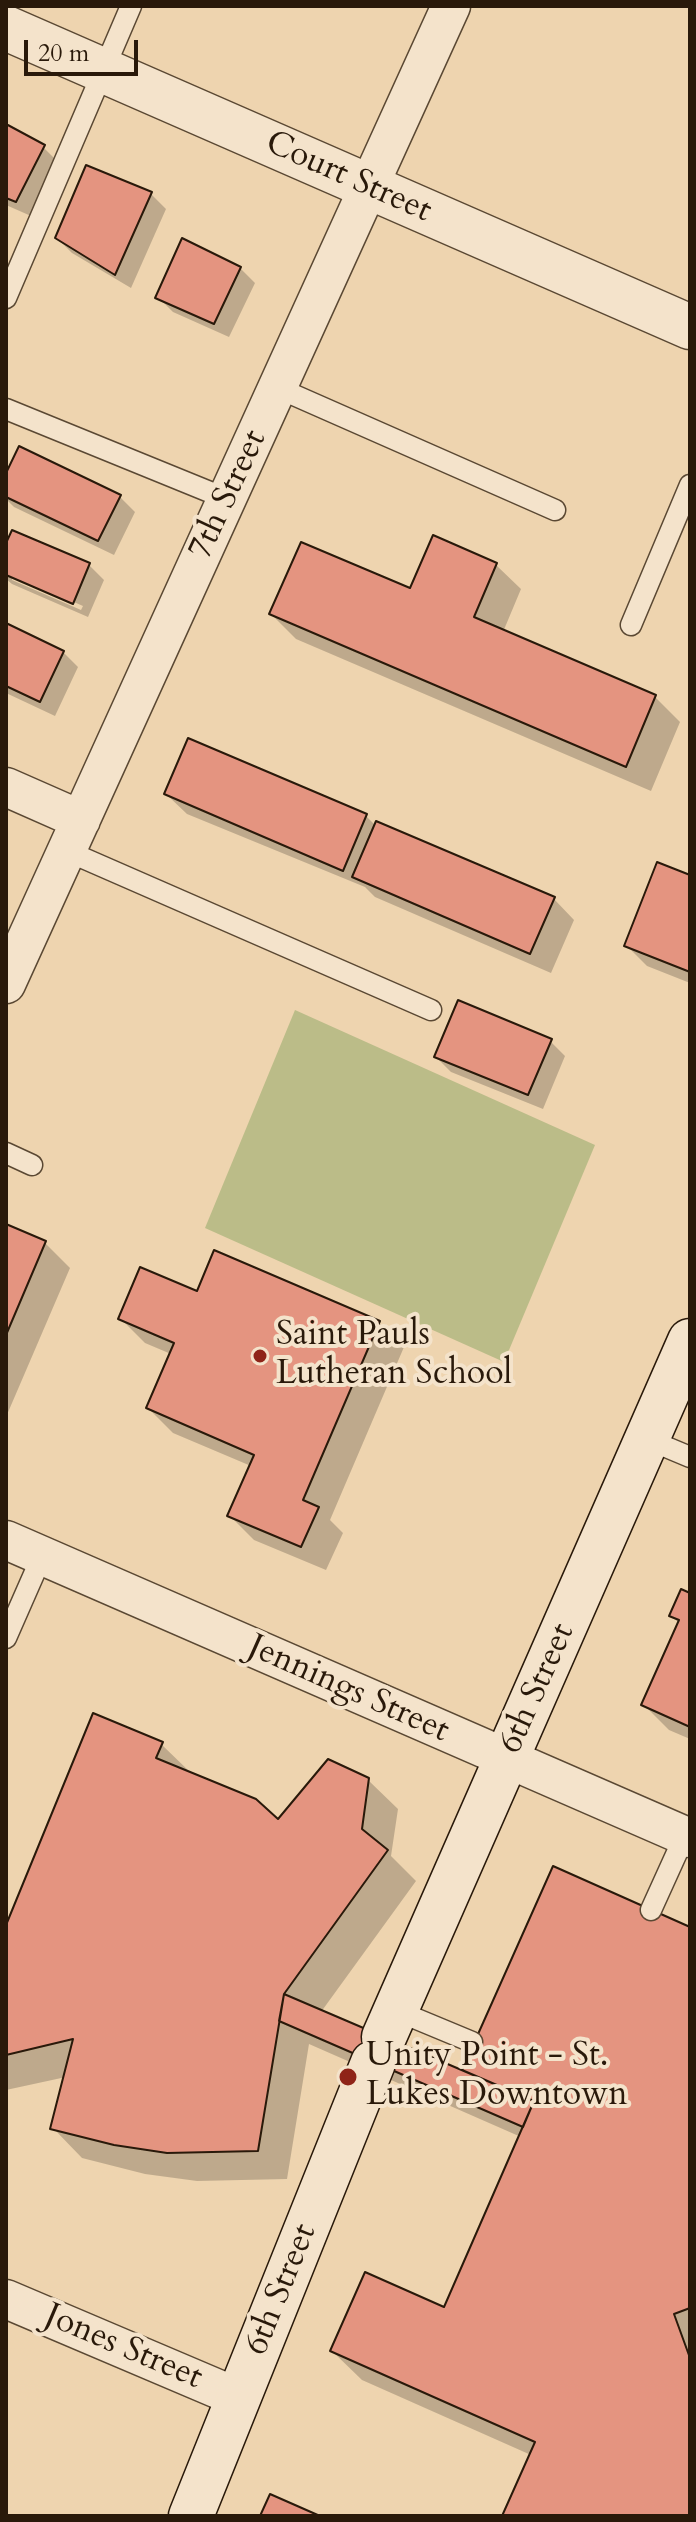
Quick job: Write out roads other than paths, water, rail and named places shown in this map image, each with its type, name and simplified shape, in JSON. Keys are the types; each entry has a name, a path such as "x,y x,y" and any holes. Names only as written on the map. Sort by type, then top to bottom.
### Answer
{"main road":[{"name":"Court Street","path":"6,28 690,327"},
{"name":"6th Street","path":"191,2516 384,2037 690,1341"}],"street":[{"name":"7th Street","path":"6,984 451,6"},
{"path":"6,787 74,836"},
{"name":"Jennings Street","path":"6,1540 687,1837"},
{"name":"Jones Street","path":"6,2299 239,2398"}],"lane":[{"path":"6,298 131,6"},
{"path":"278,388 555,510"},
{"path":"6,409 227,499"},
{"path":"631,625 690,485"},
{"path":"74,836 431,1010"},
{"path":"6,1153 32,1165"},
{"path":"647,1439 690,1457"},
{"path":"6,1638 42,1556"},
{"path":"651,1910 687,1837"},
{"path":"384,2037 472,2042"}],"place":[{"name":"Saint Pauls Lutheran School","path":"260,1356"},
{"name":"Unity Point - St. Lukes Downtown","path":"348,2077"}]}
